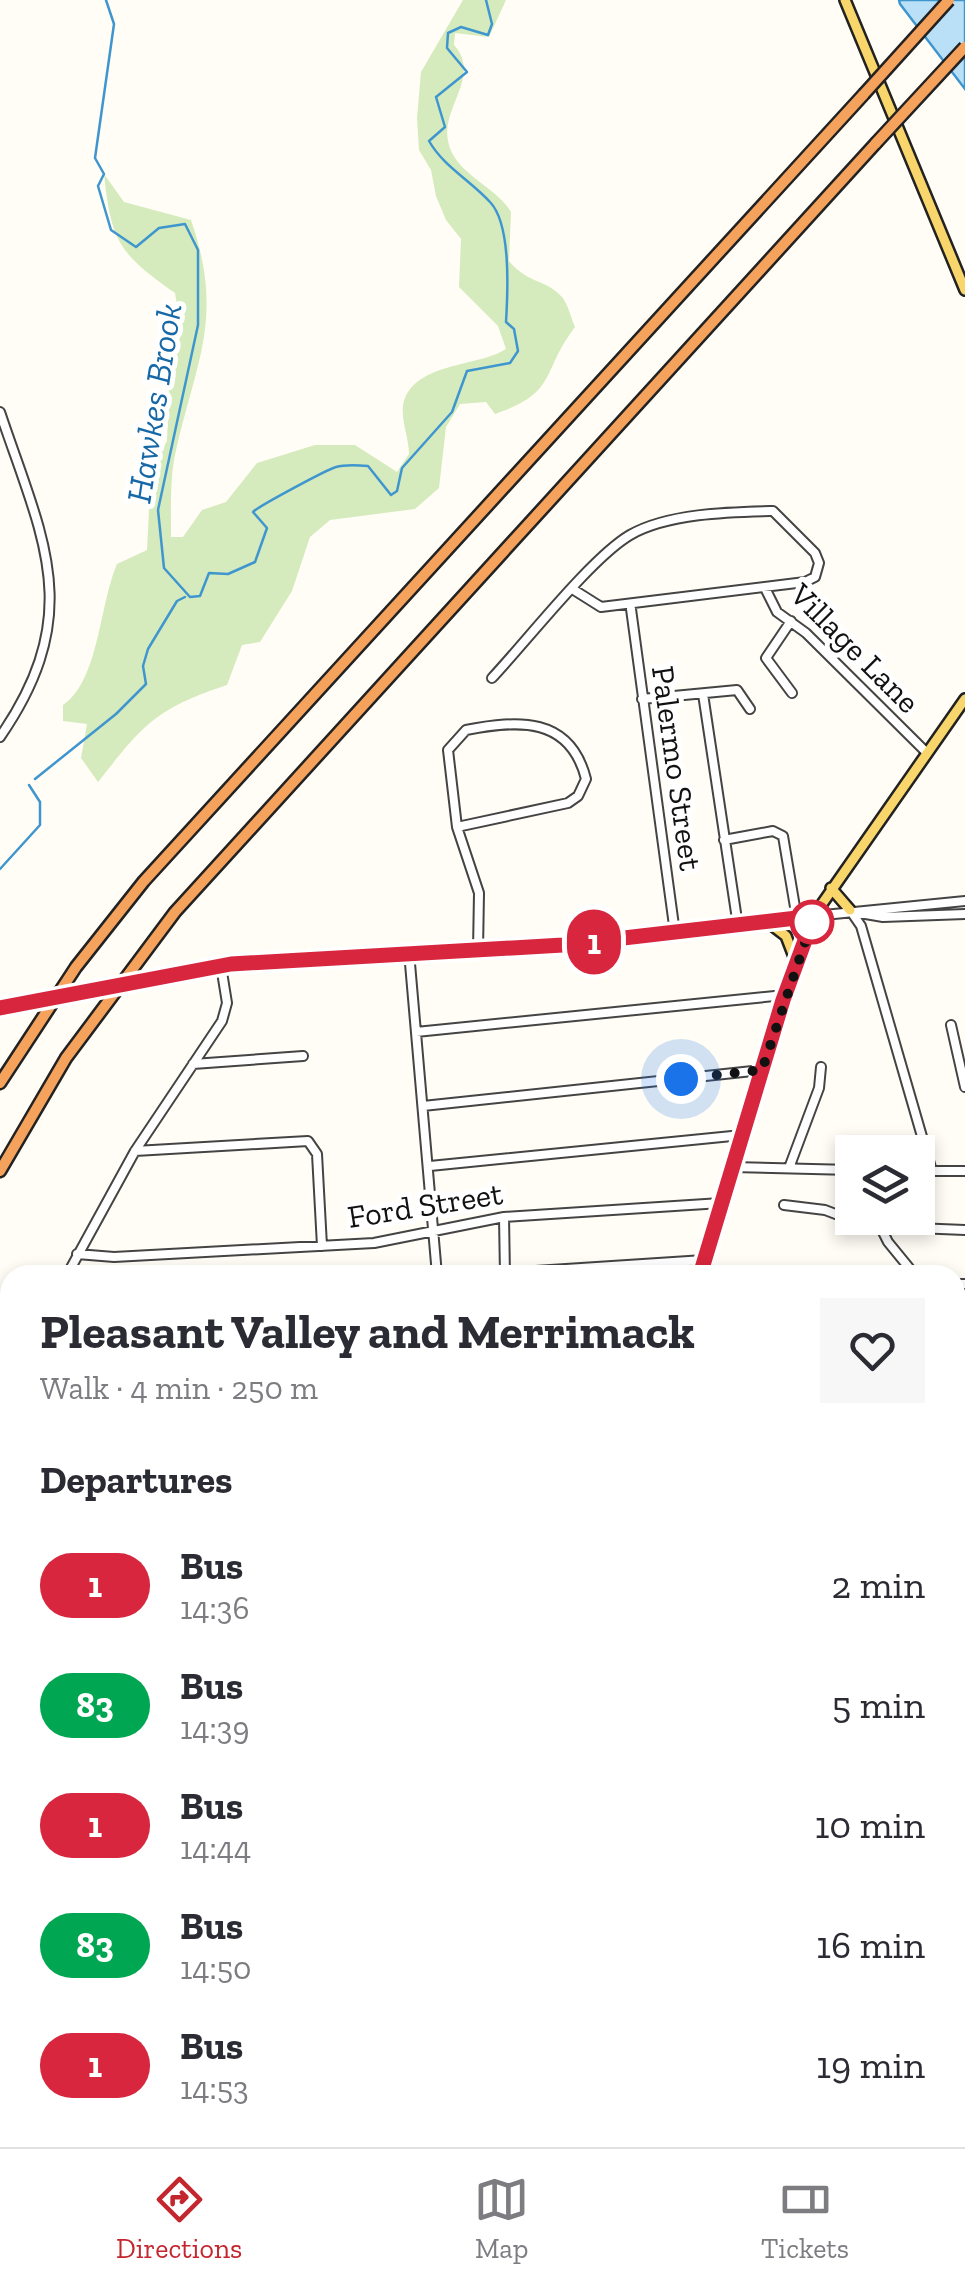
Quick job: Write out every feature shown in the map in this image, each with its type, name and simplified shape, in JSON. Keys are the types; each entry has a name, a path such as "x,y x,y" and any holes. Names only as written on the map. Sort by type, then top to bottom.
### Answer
{"highway":[{"path":"0,1083 76,968 144,881 949,0"},
{"path":"0,1171 66,1058 175,912 965,47"}],"main road":[{"path":"845,0 965,290"},
{"path":"703,1265 785,995 814,916 965,699"},
{"path":"831,888 850,910"},
{"path":"0,1008 221,966 478,950 814,916"},
{"path":"766,922 786,936 796,962"}],"street":[{"path":"0,412 46,550 53,602 41,658 0,737"},
{"path":"492,678 610,550 635,532 672,522 773,510 815,553 819,567 809,581 765,588"},
{"name":"Village Lane","path":"574,590 601,607 765,588 772,607 928,753"},
{"name":"Palermo Street","path":"631,609 674,932"},
{"path":"791,622 766,658 792,693"},
{"path":"642,698 736,690 750,709"},
{"path":"703,694 738,926"},
{"path":"457,828 568,803 578,796 586,779 578,755 556,735 528,722 466,730 448,750 457,828 479,893 478,950"},
{"path":"724,840 772,832 783,836 797,919"},
{"path":"814,916 965,901"},
{"path":"850,910 864,916 965,914"},
{"path":"850,910 861,926 922,1135"},
{"path":"409,952 437,1265"},
{"path":"72,1265 136,1151 226,1012 221,966"},
{"path":"416,1032 785,995"},
{"path":"950,1025 965,1087"},
{"path":"193,1064 303,1056"},
{"path":"788,1168 819,1088 821,1067"},
{"path":"424,1106 762,1070"},
{"path":"819,1088 830,1087"},
{"path":"430,1166 742,1135"},
{"path":"136,1151 308,1141 317,1154 322,1246"},
{"path":"732,1167 835,1169"},
{"path":"935,1171 965,1171"},
{"name":"Ford Street","path":"77,1254 114,1257 388,1241 504,1217 722,1202"},
{"path":"784,1204 835,1214"},
{"path":"504,1217 504,1265"},
{"path":"935,1227 965,1230"},
{"path":"887,1235 909,1265"},
{"path":"633,1265 704,1260"}],"green space":[{"path":"463,0 506,0 489,37 455,33 454,45 464,68 447,128 448,141 458,162 511,212 509,261 562,297 575,327 546,379 530,398 495,414 486,402 460,404 446,427 439,488 415,509 330,520 310,537 292,591 260,642 242,645 227,685 183,702 153,721 98,782 81,758 87,724 63,721 63,705 75,694 91,661 117,564 147,550 151,470 167,441 170,358 182,333 175,293 141,267 121,244 110,215 104,174 124,202 191,220 201,255 206,315 174,460 171,537 183,537 202,510 226,502 257,463 315,445 355,445 397,472 409,454 403,411 408,392 432,373 506,349 498,326 459,287 461,239 446,220 431,170 419,150 421,72"}],"water":[{"path":"899,0 965,0 965,89 900,4"}],"waterway":[{"name":"Hawkes Brook","path":"106,0 114,24 95,158 104,174 98,186 111,230 136,247 159,228 185,224 198,250 198,325 158,510 164,568 190,597 200,596 209,573 228,574 255,562 267,528 253,512 330,469 368,466 391,495 397,491 402,468 452,412 467,371 510,363 518,351 514,329 506,322 507,258 497,212 429,141 445,127 436,97 467,72 447,48 448,33 461,27 488,35 492,24 486,0"},
{"path":"35,779 116,714 146,684 143,666 148,649 177,601 185,597"},
{"path":"0,869 40,825 40,802 29,785"}],"bus line":[{"name":"1","path":"0,1008 231,964 563,945 814,916 783,1000 703,1265"}],"route":[{"path":"681,1079 762,1070 814,916 812,922"}]}
